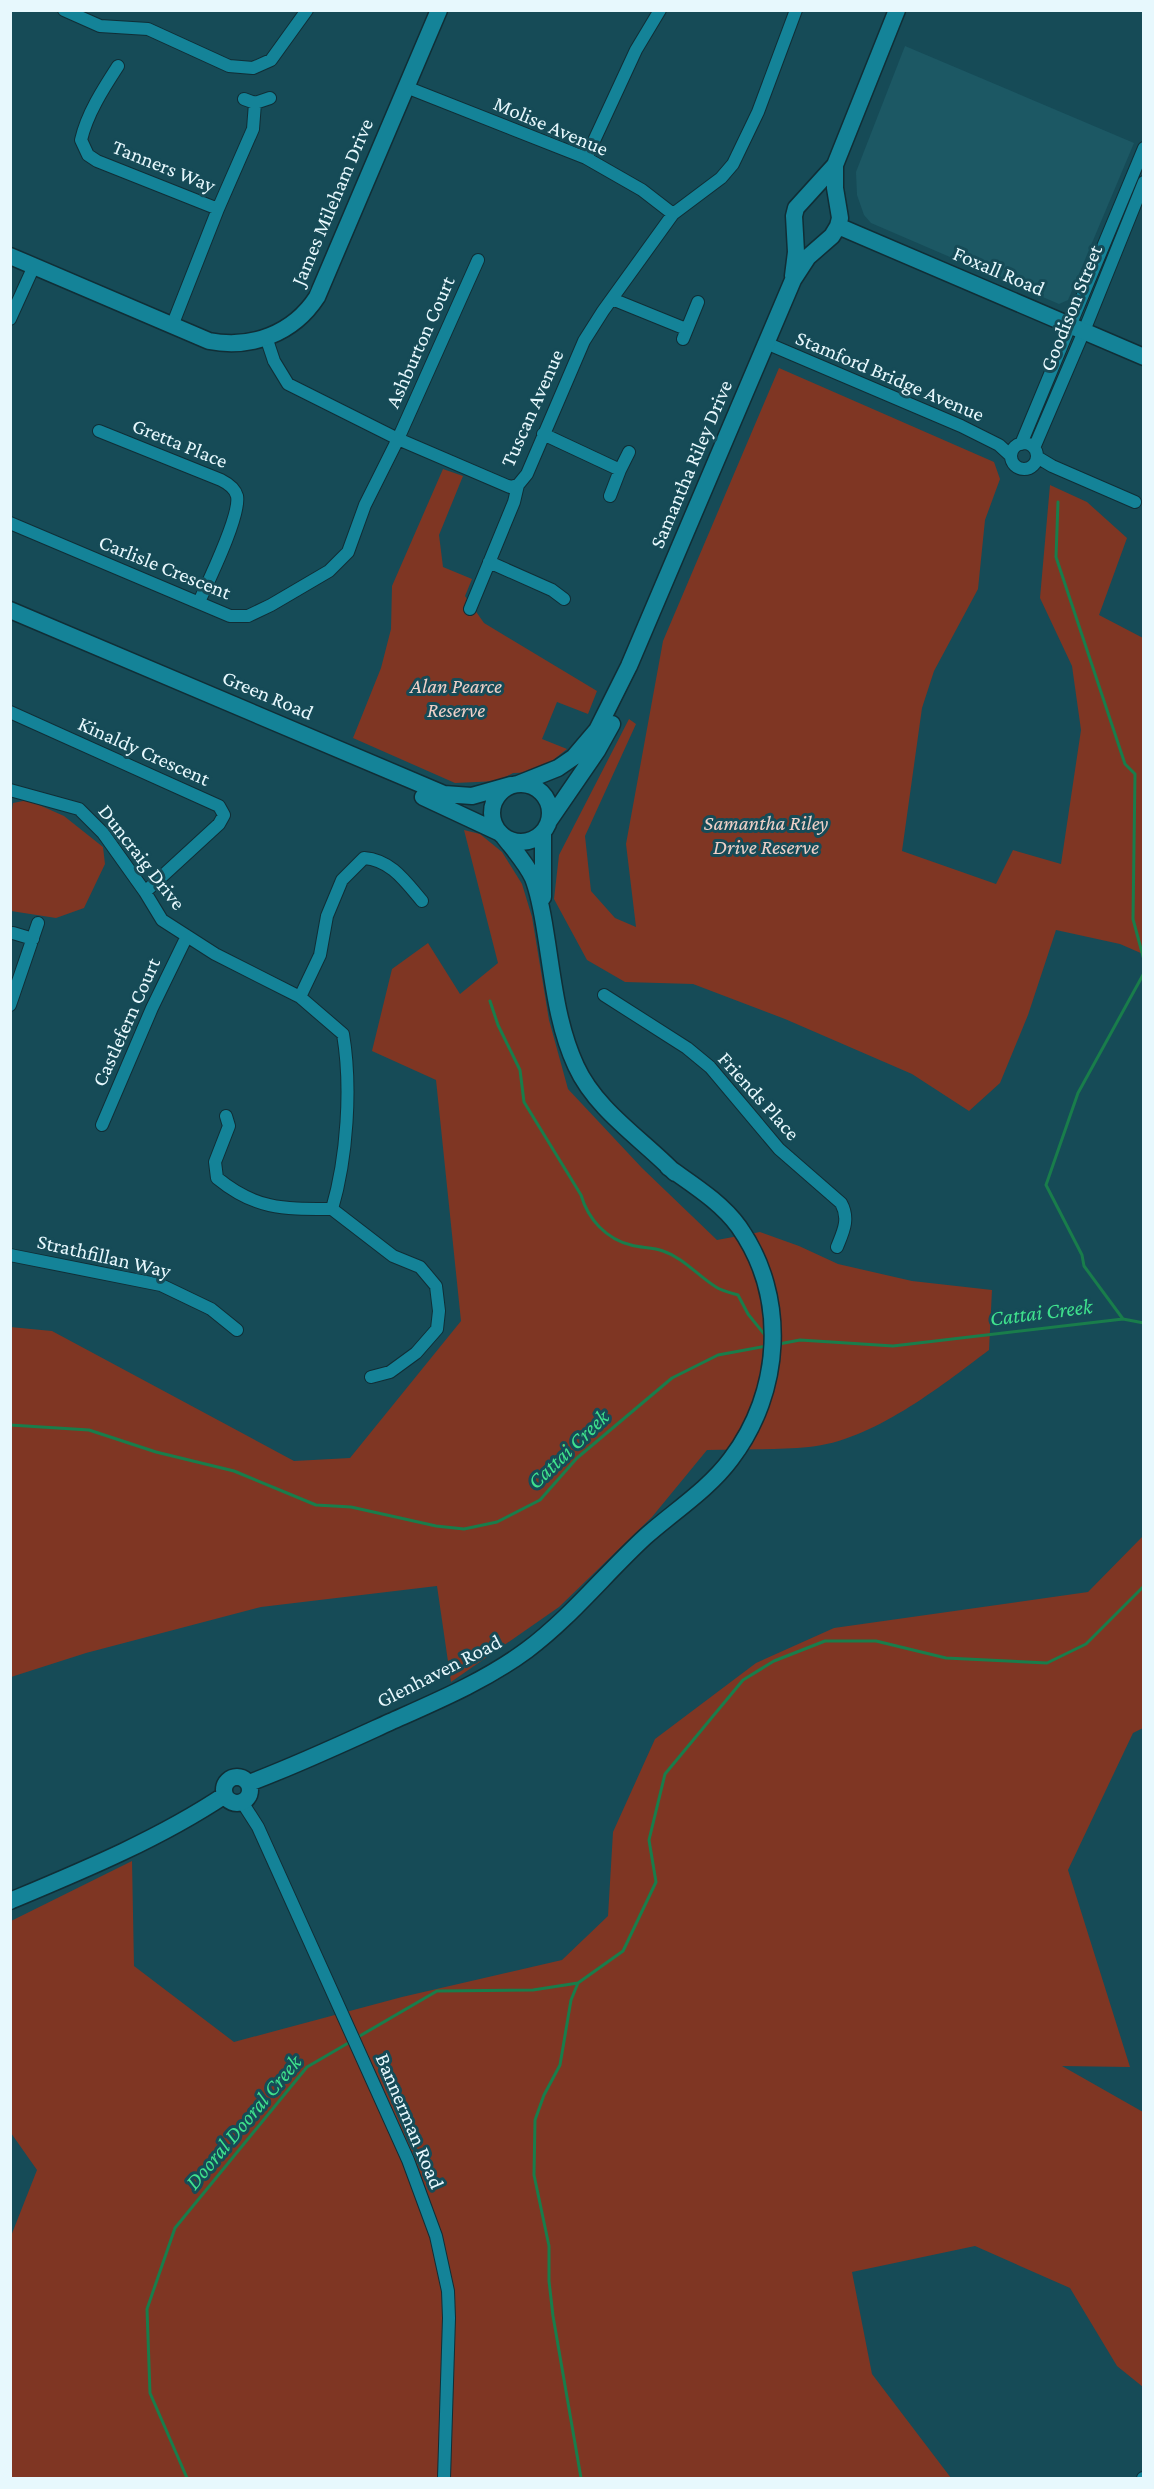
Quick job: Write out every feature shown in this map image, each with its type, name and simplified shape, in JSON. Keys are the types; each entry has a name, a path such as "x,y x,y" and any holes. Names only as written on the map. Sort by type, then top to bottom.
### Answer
{"main road":[{"name":"James Mileham Drive","path":"10,256 199,338 219,343 241,343 266,337 298,320 316,297 439,10"},
{"name":"Samantha Riley Drive","path":"514,784 558,768 574,758 587,745 629,666 793,280 804,262 825,240 832,236 838,226 840,218 834,178 835,165 897,10"},
{"name":"Samantha Riley Drive","path":"793,280 796,252 796,208 835,165"},
{"path":"807,198 822,196 832,201 837,207"},
{"path":"795,224 798,231 806,238 813,241 825,240"},
{"name":"Foxall Road","path":"838,226 1143,357"},
{"name":"Green Road","path":"10,610 444,794 472,796 514,784"},
{"name":"Green Road","path":"10,622 451,809 501,834"},
{"name":"Samantha Riley Drive","path":"546,827 605,738 620,704 629,666"},
{"path":"514,784 534,786 544,795 550,806 546,827 535,839 514,842 501,834 493,823 493,804 503,789 514,784"},
{"name":"Glenhaven Road","path":"542,913 546,827"},
{"name":"Glenhaven Road","path":"249,1783 282,1771 430,1704 501,1668 528,1650 677,1510 723,1452 742,1423 766,1368 774,1318 761,1288 753,1252 739,1227 723,1209 669,1167 607,1108 586,1084 575,1065 567,1042 556,998 542,913 530,872 501,834"},
{"path":"240,1777 249,1783 250,1794 242,1802 231,1801 225,1795 225,1786 233,1778 240,1777"},
{"path":"10,1901 143,1842 196,1815 225,1795"}],"street":[{"path":"64,10 100,26 148,29 229,66 253,68 271,60 307,10"},
{"path":"586,158 636,50 660,10"},
{"name":"Tuscan Avenue","path":"266,337 274,361 288,384 398,439 510,487 518,485 527,474 584,341 612,299 673,214 721,178 733,164 758,112 796,10"},
{"name":"Tanners Way","path":"118,66 101,93 83,132 81,140 88,155 218,209"},
{"name":"Molise Avenue","path":"406,87 586,158 642,190 673,214"},
{"path":"172,326 218,209 253,129 250,101 270,98"},
{"name":"Goodison Street","path":"1035,456 1077,329 1143,148"},
{"name":"Goodison Street","path":"1016,449 1077,329 1143,182"},
{"name":"Ashburton Court","path":"398,439 478,260"},
{"path":"10,319 34,266"},
{"path":"612,299 684,334 698,302"},
{"name":"Stamford Bridge Avenue","path":"766,343 961,426 999,445 1016,449"},
{"name":"Gretta Place","path":"99,431 230,484 237,497 233,521 199,602"},
{"path":"543,434 620,470"},
{"name":"Carlisle Crescent","path":"10,523 230,616 248,616 330,571 348,552 365,505 398,439"},
{"path":"1035,456 1021,469 1014,464 1016,449 1029,444 1035,456 1052,466 1135,502"},
{"path":"610,496 629,452"},
{"path":"470,609 514,502 518,485"},
{"path":"489,562 552,590 564,599"},
{"name":"Kinaldy Crescent","path":"10,712 219,806 224,815 219,824 145,892"},
{"name":"Duncraig Drive","path":"10,790 79,809 103,833 162,920 215,954 300,998 343,1034 347,1080 341,1178 332,1209"},
{"path":"300,998 320,955 327,916 342,880 364,858 378,859 396,870 422,901"},
{"path":"10,1005 38,923"},
{"path":"13,933 33,939"},
{"name":"Castlefern Court","path":"102,1125 152,1008 187,936"},
{"name":"Friends Place","path":"604,995 687,1048 710,1067 779,1149 841,1203 845,1210 846,1221 837,1247"},
{"path":"226,1116 229,1126 215,1162 217,1178 231,1190 256,1203 296,1209 332,1209 393,1256 420,1267 435,1286 439,1311 437,1329 416,1353 390,1372 370,1377"},
{"name":"Strathfillan Way","path":"10,1255 161,1285 202,1304 237,1330"},
{"name":"Strathfillan Way","path":"10,1263 78,1274 158,1292 209,1315 219,1316"},
{"name":"Bannerman Road","path":"242,1802 258,1827 403,2149 436,2236 448,2291 449,2318 444,2478"}],"shaded area":[{"path":"905,46 1134,143 1068,300 1059,304 871,223 864,215 857,195 856,172"}],"green space":[{"name":"Samantha Riley Drive Reserve","path":"779,368 994,462 1000,479 985,520 978,589 934,671 922,708 902,851 996,884 1013,850 1061,864 1081,730 1072,666 1040,598 1050,485 1087,502 1127,538 1099,615 1143,638 1143,954 1120,944 1056,930 1028,1015 1000,1083 969,1111 912,1074 785,1019 693,984 625,982 587,960 554,899 559,855 629,719 636,724 585,836 591,891 615,918 636,927 626,844 663,641"},
{"name":"Alan Pearce Reserve","path":"443,469 463,476 439,535 443,567 472,579 465,596 484,623 597,691 588,714 557,702 542,739 567,749 538,772 513,773 498,781 455,783 353,738 381,668 391,629 392,586"},
{"path":"28,800 64,816 103,847 105,864 84,908 56,918 11,911 10,824 13,803"},
{"path":"464,830 480,834 502,852 522,884 532,917 549,1020 568,1089 642,1168 717,1240 760,1232 799,1246 838,1264 912,1281 992,1290 989,1350 904,1410 857,1435 833,1443 809,1447 707,1450 652,1517 559,1607 451,1682 437,1586 261,1607 86,1653 11,1677 10,1327 52,1331 294,1461 350,1458 461,1321 436,1080 372,1051 392,969 428,943 460,994 498,963"},
{"path":"1143,1536 1143,1728 1133,1733 1068,1870 1130,2067 1062,2066 1143,2112 1143,2387 1117,2366 1070,2288 975,2246 852,2272 872,2374 951,2478 11,2478 11,2236 37,2170 11,2133 11,1921 132,1861 134,1966 234,2042 402,1997 562,1960 608,1916 613,1832 655,1739 756,1663 834,1628 1088,1592"}],"waterway":[{"path":"1058,502 1056,557 1125,764 1135,774 1133,919 1144,960"},
{"path":"1123,1319 1084,1266 1082,1255 1046,1185 1078,1093 1144,973"},
{"path":"490,1001 498,1025 520,1070 524,1102 581,1195 593,1220 614,1238 631,1245 671,1254 716,1287 738,1295 748,1314 765,1335"},
{"name":"Cattai Creek","path":"779,1344 800,1340 893,1346 1123,1319 1144,1323"},
{"name":"Cattai Creek","path":"10,1425 89,1430 156,1452 234,1471 316,1505 351,1507 436,1526 464,1529 497,1522 540,1500 577,1458 672,1378 718,1355 767,1346"},
{"name":"Dooral Dooral Creek","path":"358,2037 437,1991 533,1990 578,1983 623,1951 656,1882 649,1840 665,1774 743,1680 774,1661 825,1641 876,1641 946,1658 1047,1663 1086,1644 1144,1586"},
{"path":"578,1983 571,2000 560,2065 544,2095 535,2120 534,2175 549,2246 549,2281 553,2316 581,2478"},
{"name":"Dooral Dooral Creek","path":"187,2478 150,2393 147,2309 175,2228 307,2067 350,2042"}]}
